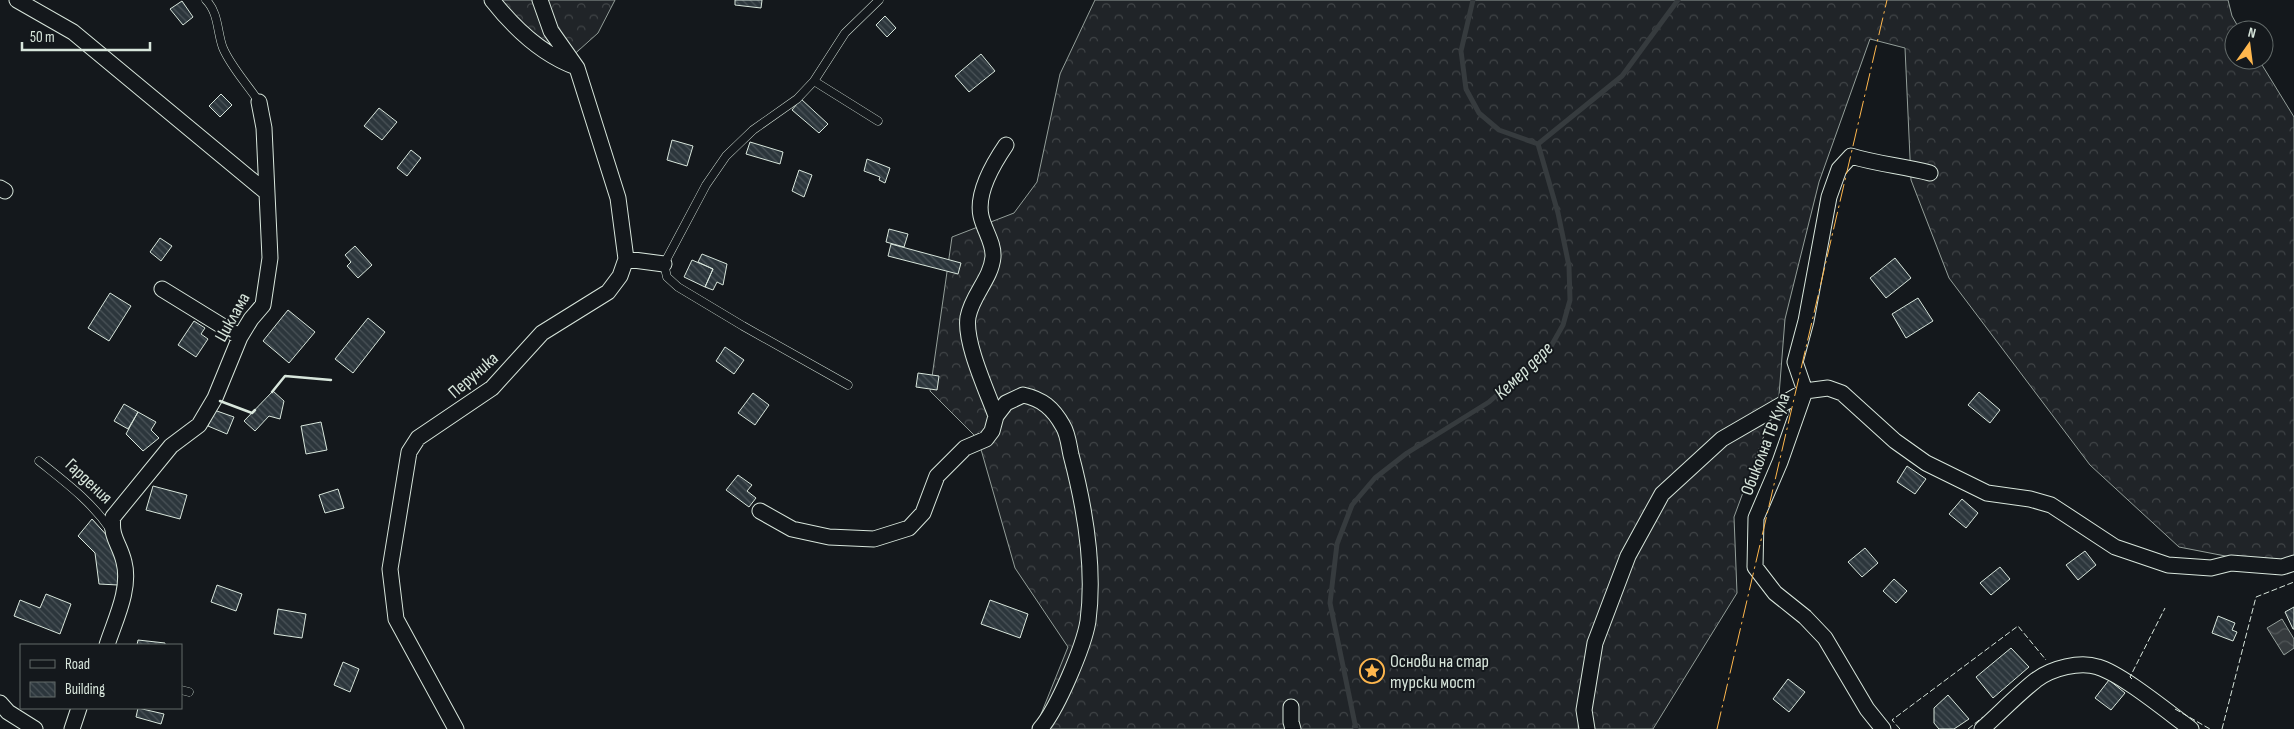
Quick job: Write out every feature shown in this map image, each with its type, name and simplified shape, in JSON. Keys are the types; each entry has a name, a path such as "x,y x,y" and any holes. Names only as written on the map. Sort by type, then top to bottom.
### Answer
{"street":[{"path":"17,0 73,32 266,192"},
{"path":"492,0 528,38 564,63 577,68"},
{"path":"540,0 551,31 577,68 618,198 626,259 664,264"},
{"name":"Циклама","path":"111,530 113,518 117,511 171,446 199,426 215,398 240,337 263,305 268,282 270,258 264,128 259,102"},
{"path":"996,416 969,337 968,317 978,290 988,275 993,255 980,216 982,195 993,165 1006,145"},
{"name":"Обиколна ТВ Кула","path":"1883,729 1867,709 1825,638 1806,616 1775,593 1755,567 1756,518 1780,462 1805,392 1795,362 1806,321 1828,197 1839,169 1852,156 1875,164 1898,165 1930,174"},
{"name":"Перуника","path":"456,729 396,619 390,569 409,452 418,438 492,388 542,333 608,292 620,276 626,259"},
{"path":"162,289 240,337"},
{"path":"1587,729 1584,710 1595,643 1628,556 1662,494 1722,439 1805,392 1828,388 1842,393 1895,441 1926,463 1987,493 2030,499 2052,505 2115,547 2168,565 2211,568 2231,563 2282,567 2294,563"},
{"path":"760,511 792,529 829,537 874,539 909,528 923,513 937,476 965,448 986,439 992,431 996,416 1006,404 1023,395 1039,399 1050,407 1064,427 1082,498 1091,584 1088,623 1077,658 1040,729"},
{"path":"106,644 124,592 124,563 111,530"},
{"path":"1982,729 2038,678 2060,669 2080,664 2099,667 2114,674 2191,729"},
{"path":"0,703 8,712 34,729"},
{"path":"1291,707 1293,729"},
{"path":"72,729 79,709"}],"lane":[{"name":"Циклама","path":"206,0 210,4 218,25 223,48 259,102"},
{"path":"848,385 678,287 667,277 664,264 706,185 726,156 753,130 797,99 814,81 845,33 879,0"},
{"path":"814,81 878,121"},
{"name":"Гардения","path":"39,462 82,496 111,530"}],"green space":[{"path":"500,0 615,0 598,33 569,59 507,13"},
{"path":"1095,0 2228,0 2234,20 2224,20 2224,70 2265,70 2294,117 2294,563 2282,567 2179,547 2090,465 1949,278 1911,180 1905,48 1870,39 1819,182 1785,319 1779,395 1734,517 1737,593 1653,729 1035,729 1068,647 1015,568 978,439 930,391 952,237 1014,213 1037,182 1060,74"}],"water":[{"path":"2282,619 2294,639 2294,648 2284,655 2267,628"}],"building":[{"path":"735,0 762,0 761,8 735,5"},
{"path":"182,1 193,17 183,25 170,9"},
{"path":"885,16 896,28 887,37 876,25"},
{"path":"981,54 995,71 969,92 955,76"},
{"path":"221,94 232,105 220,117 209,106"},
{"path":"801,99 828,124 819,133 792,110"},
{"path":"379,108 397,122 382,140 364,126"},
{"path":"672,140 693,146 687,166 667,160"},
{"path":"750,142 783,152 780,164 746,154"},
{"path":"411,150 421,158 407,176 397,168"},
{"path":"867,159 890,168 885,183 879,180 880,177 864,171"},
{"path":"799,170 812,175 804,197 792,191"},
{"path":"889,229 908,234 904,247 886,242"},
{"path":"160,238 172,246 161,261 150,252"},
{"path":"891,244 961,263 958,274 888,256"},
{"path":"355,246 372,265 358,278 347,266 351,262 345,255"},
{"path":"702,254 727,264 723,285 717,282 713,290 705,287 713,269 698,262"},
{"path":"1895,258 1911,278 1886,298 1870,278"},
{"path":"692,260 713,269 705,287 684,277"},
{"path":"110,293 131,306 109,341 88,328"},
{"path":"1918,298 1933,321 1906,338 1892,314"},
{"path":"288,310 315,332 289,363 263,341"},
{"path":"368,318 385,332 353,373 335,359"},
{"path":"194,321 205,328 201,334 208,339 196,357 178,345"},
{"path":"725,347 744,360 734,374 716,361"},
{"path":"918,373 939,376 937,390 916,387"},
{"path":"273,391 284,401 280,419 269,416 255,431 244,421"},
{"path":"1979,392 2000,410 1990,423 1968,405"},
{"path":"753,393 769,405 755,425 738,413"},
{"path":"124,404 138,412 128,429 114,421"},
{"path":"214,410 234,417 227,434 208,426"},
{"path":"138,412 156,422 151,430 159,438 143,451 126,434"},
{"path":"321,422 327,450 306,454 301,426"},
{"path":"1907,466 1926,479 1915,494 1897,482"},
{"path":"738,475 752,485 747,491 756,498 749,507 726,490"},
{"path":"153,486 187,495 180,519 146,510"},
{"path":"338,489 344,508 325,513 319,495"},
{"path":"1962,499 1978,513 1966,528 1949,514"},
{"path":"92,519 110,539 118,565 118,585 99,584 95,553 78,536"},
{"path":"1865,548 1878,563 1862,577 1848,562"},
{"path":"2085,551 2096,565 2078,580 2066,565"},
{"path":"2000,567 2010,579 1991,595 1980,583"},
{"path":"1894,579 1907,591 1896,603 1883,591"},
{"path":"217,585 242,594 236,611 211,602"},
{"path":"46,594 71,604 60,634 14,616 20,600 40,608"},
{"path":"990,600 1028,614 1020,638 981,624"},
{"path":"2294,607 2294,629 2293,629 2285,612"},
{"path":"278,609 306,614 302,638 274,634"},
{"path":"2218,616 2235,623 2232,630 2237,632 2233,641 2212,633"},
{"path":"138,640 165,643 165,644 137,644"},
{"path":"2011,648 2029,667 1993,698 1976,677"},
{"path":"343,662 359,669 350,692 334,685"},
{"path":"1788,679 1805,692 1789,712 1773,699"},
{"path":"2109,680 2125,693 2111,710 2095,698"},
{"path":"1948,695 1969,719 1954,729 1939,729 1934,723 1934,708"},
{"path":"138,709 164,714 161,724 136,717"}],"waterway":[{"path":"1473,0 1461,51 1466,89 1479,113 1499,130 1538,144"},
{"name":"Кемер дере","path":"1356,729 1330,603 1337,544 1352,505 1375,478 1407,453 1489,402 1550,348 1563,325 1570,300 1569,266 1558,213 1538,144 1622,76 1678,0"}],"fence":[{"path":"2222,729 2256,597 2294,582"},
{"path":"2132,679 2130,677 2165,608"},
{"path":"1900,729 1892,720 2018,626 2046,660"},
{"path":"2175,709 2210,729"},
{"path":"1968,729 1983,717"}],"wall":[{"path":"272,392 285,376 331,380"},
{"path":"220,401 252,413 255,410"}],"power":[{"path":"1717,729 1887,0"}],"place":[{"name":"Основи на стар турски мост","path":"1372,671"}]}
